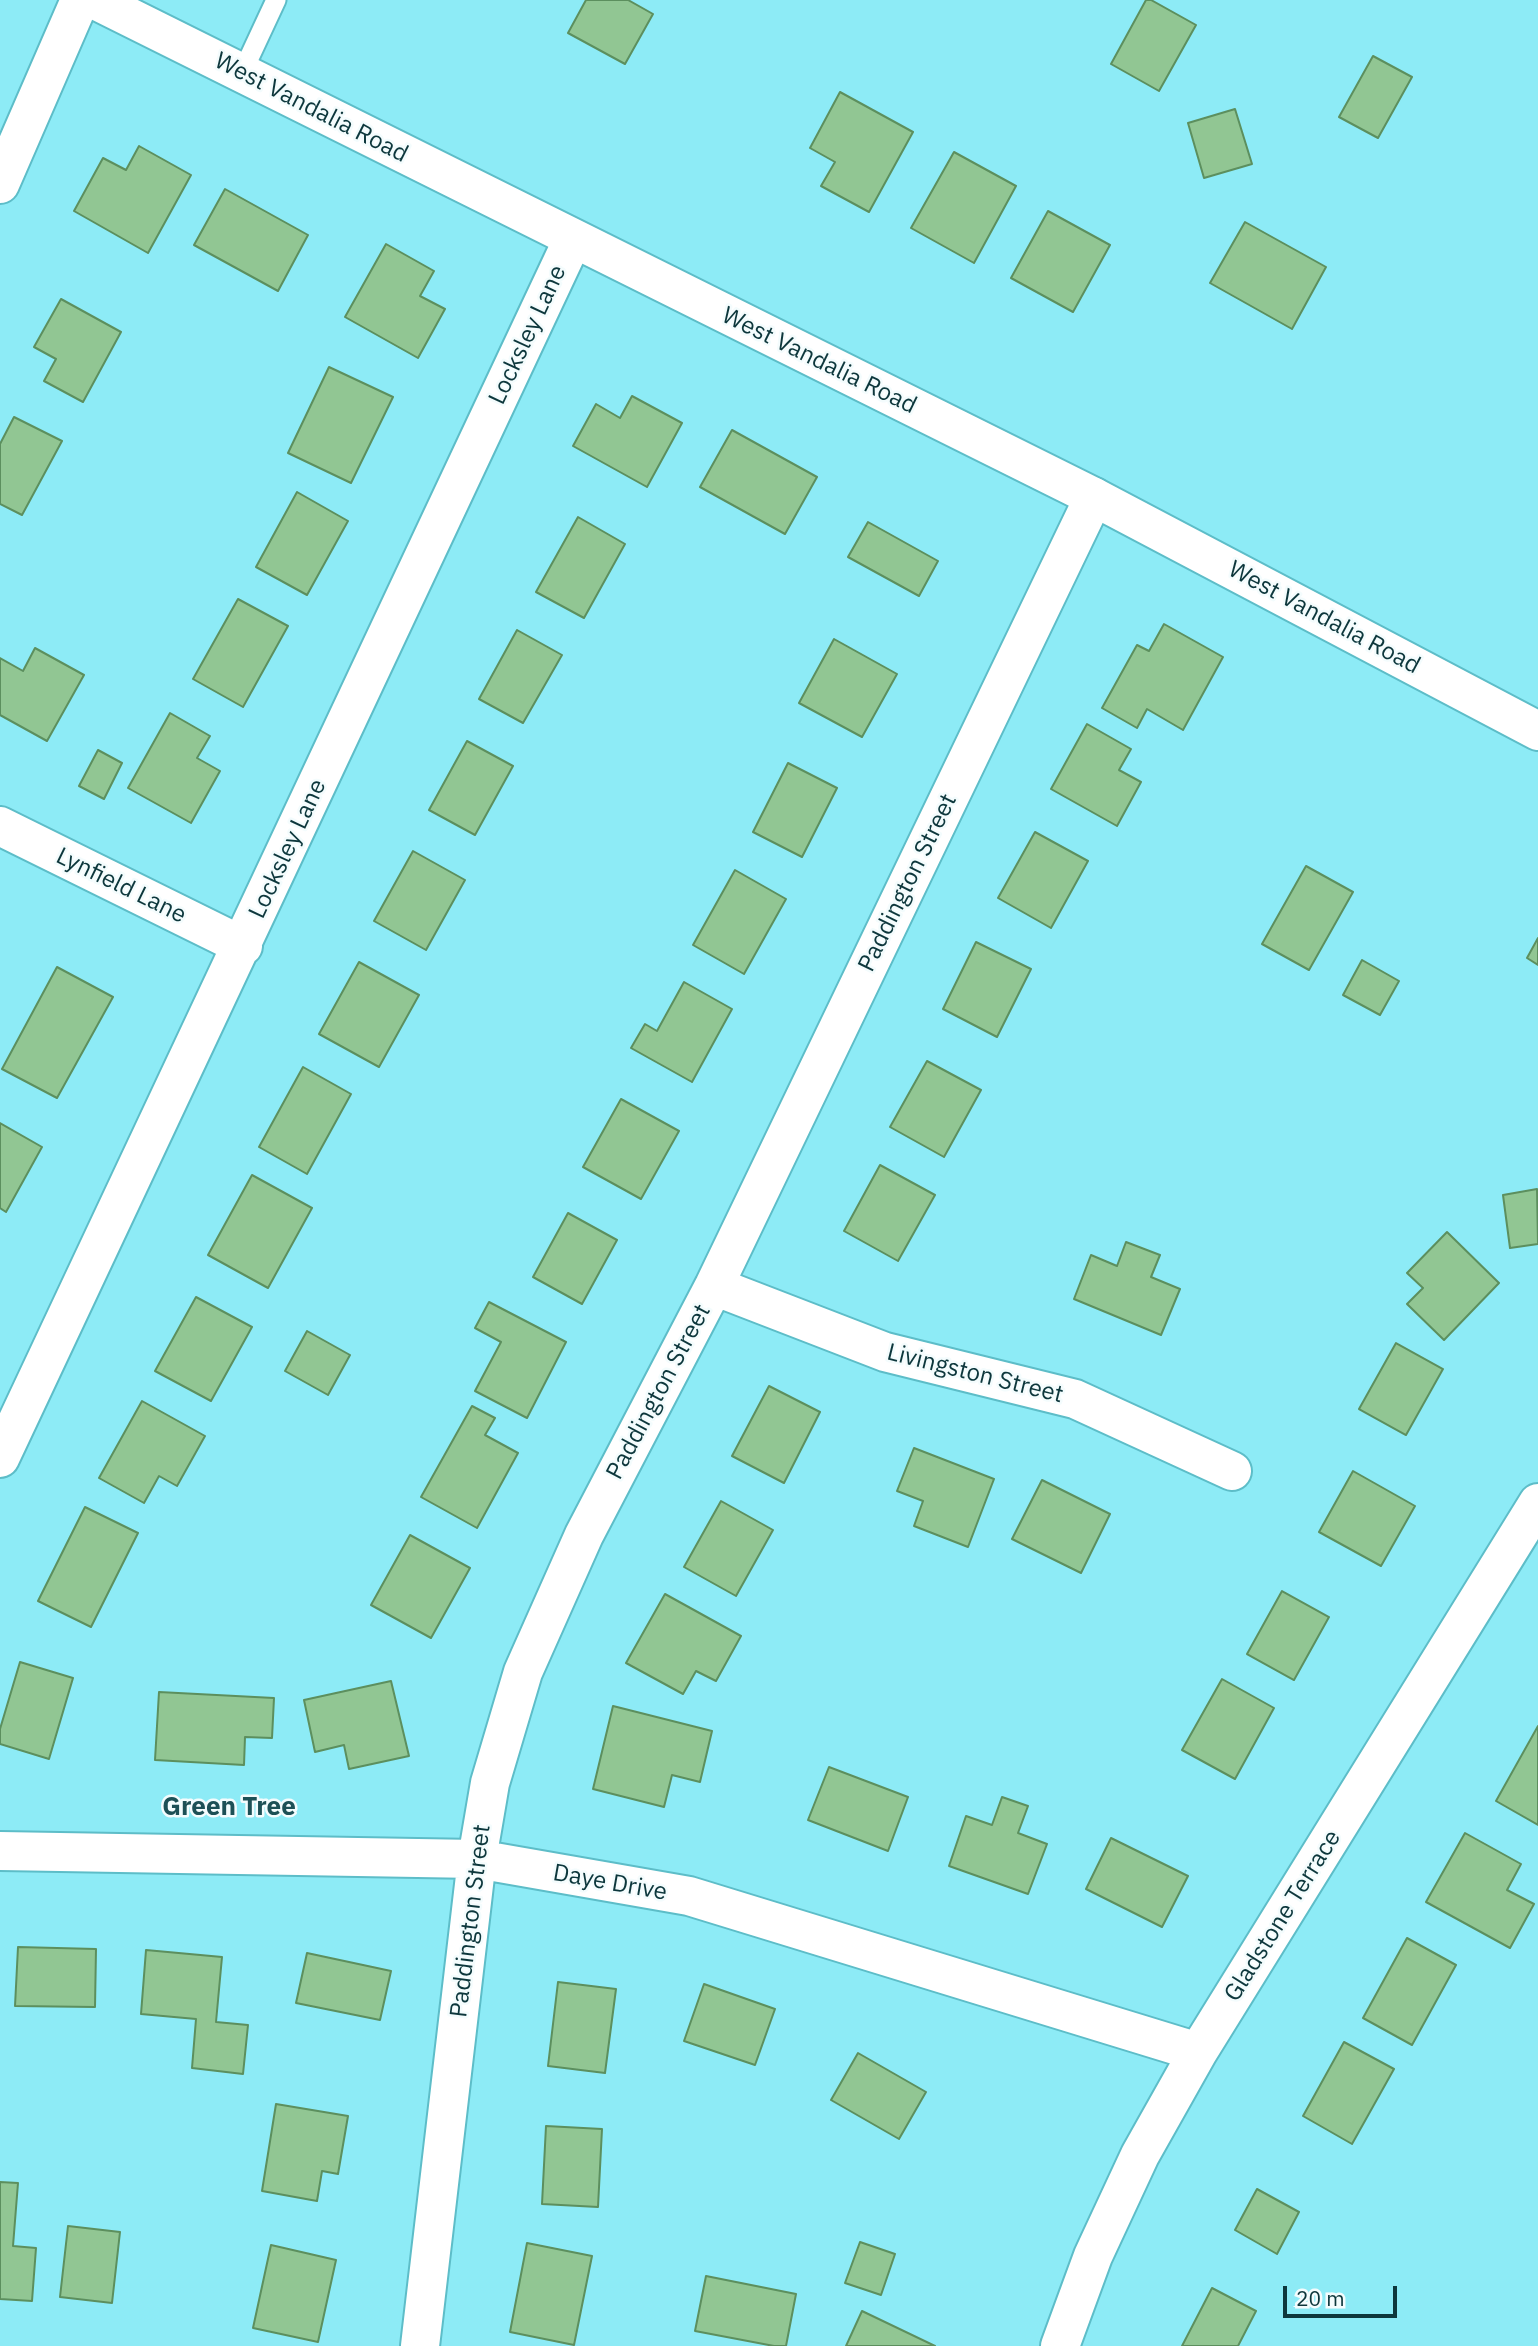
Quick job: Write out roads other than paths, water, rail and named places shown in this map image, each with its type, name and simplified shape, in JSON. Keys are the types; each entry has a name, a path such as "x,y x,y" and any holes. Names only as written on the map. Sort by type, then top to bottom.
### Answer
{"street":[{"path":"0,184 80,0"},
{"name":"West Vandalia Road","path":"95,0 1094,497 1538,731"},
{"name":"Locksley Lane","path":"0,1458 243,946 573,239"},
{"name":"Paddington Street","path":"420,2346 477,1859 490,1783 523,1672 584,1535 714,1286 1094,497"},
{"name":"Lynfield Lane","path":"0,826 243,946"},
{"name":"Livingston Street","path":"714,1286 885,1352 1075,1399 1232,1471"},
{"name":"Gladstone Terrace","path":"1060,2346 1093,2256 1128,2180 1198,2052 1538,1503"},
{"name":"Daye Drive","path":"0,1850 477,1859 689,1896 1198,2052"}],"lane":[{"path":"242,73 276,0"}],"district":[{"name":"Green Tree","path":"229,1807"}]}
